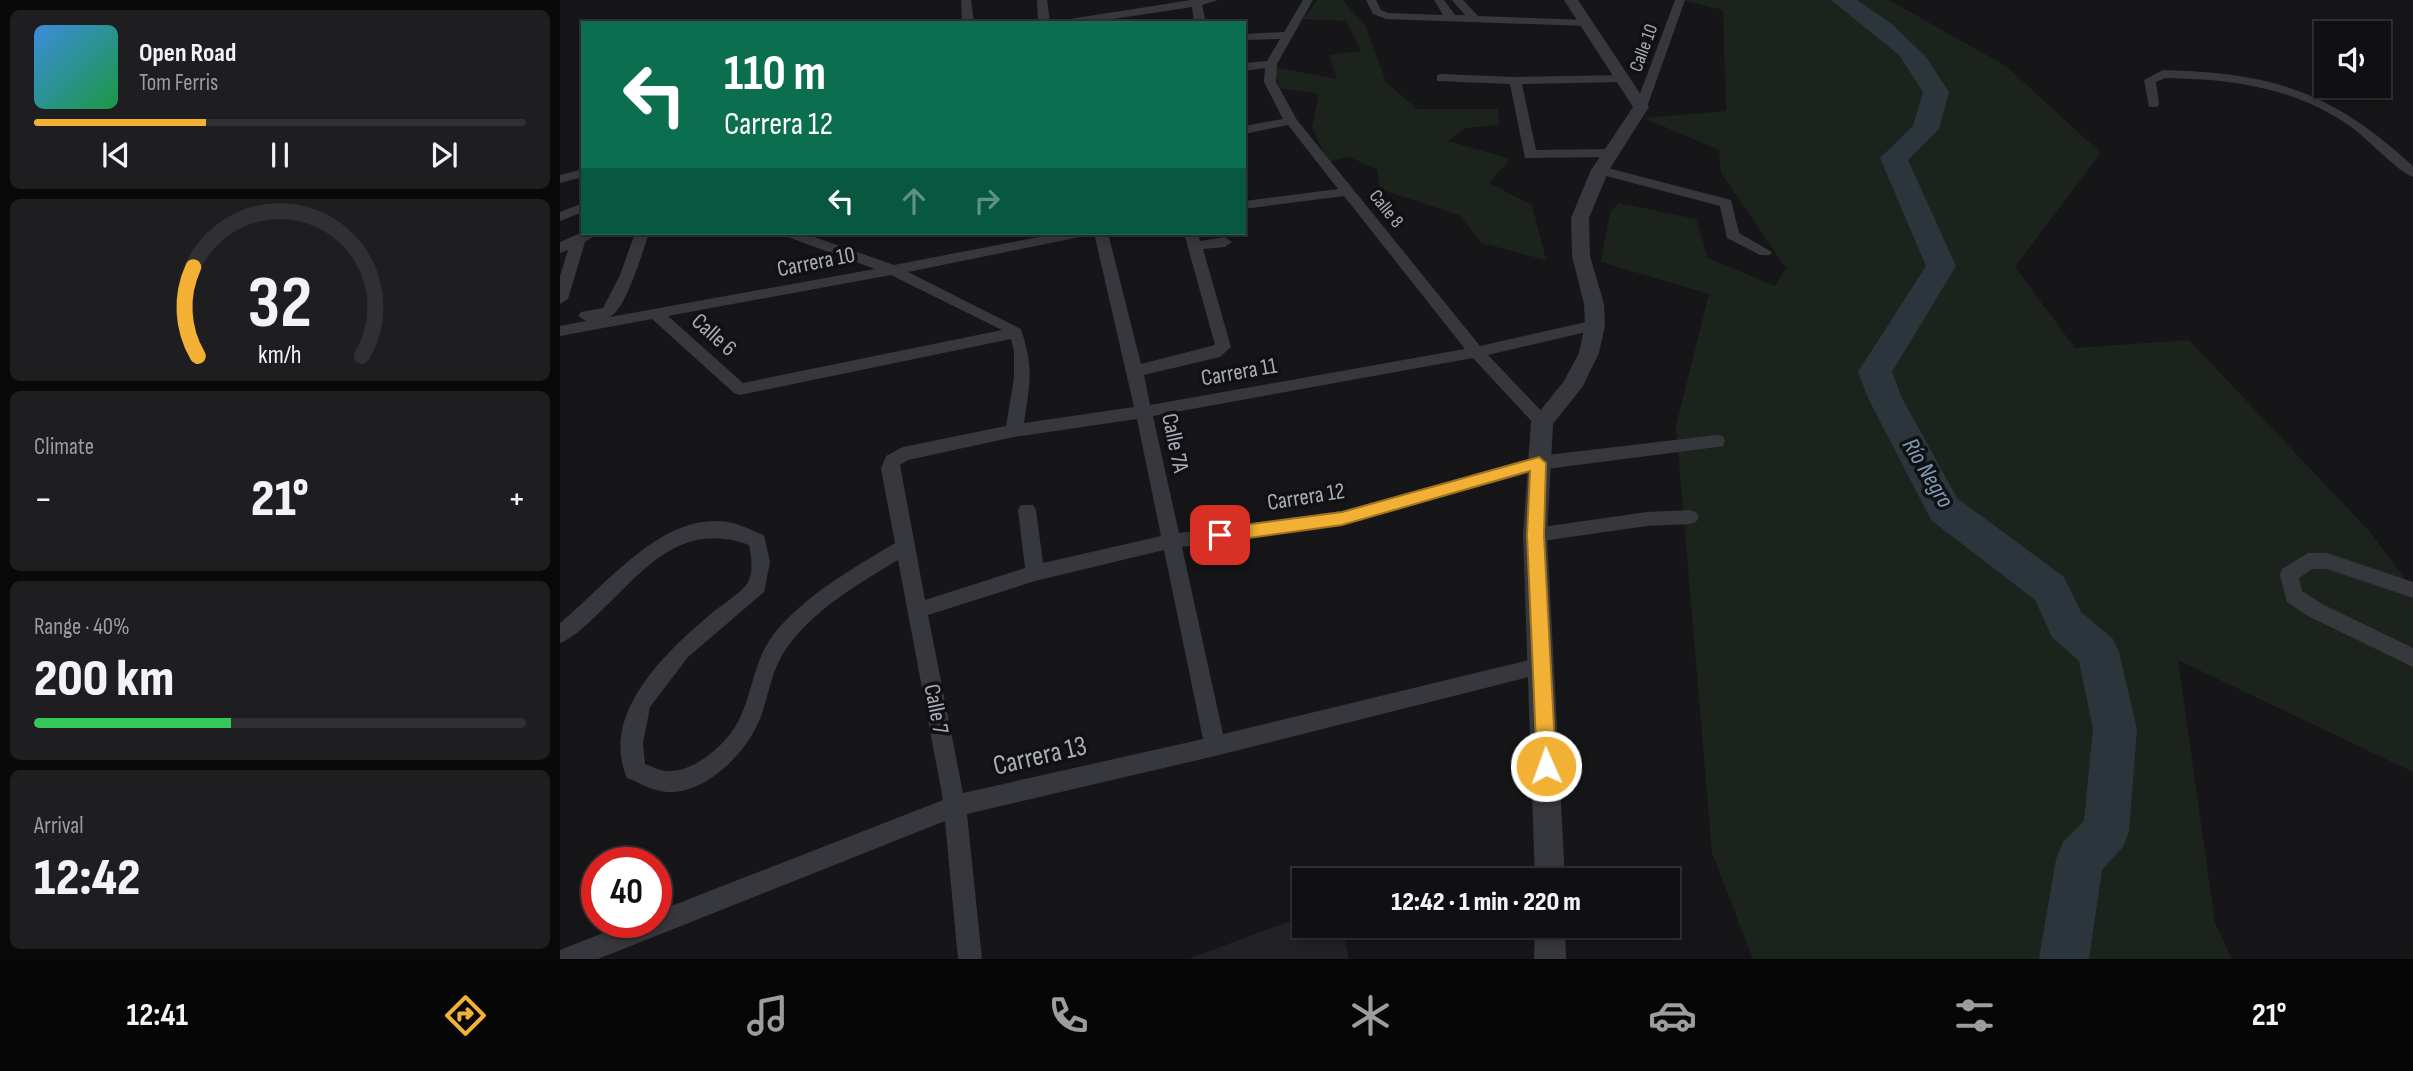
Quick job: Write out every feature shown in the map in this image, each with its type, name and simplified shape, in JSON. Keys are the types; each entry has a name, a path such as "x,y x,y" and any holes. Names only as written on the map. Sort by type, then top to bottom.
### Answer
{"street":[{"path":"966,0 968,21"},
{"path":"1042,0 1045,21"},
{"path":"1116,0 1119,18"},
{"path":"1085,21 1119,18 1196,1 1213,0"},
{"path":"1246,67 1271,64 1308,0"},
{"path":"1371,0 1377,12 1386,16 1587,23"},
{"path":"1439,0 1452,19"},
{"path":"1457,0 1476,20"},
{"path":"1550,868 1535,535 1542,422 1573,386 1589,353 1595,326 1594,304 1580,256 1580,218 1600,170 1641,107 1571,0"},
{"name":"Calle 10","path":"1641,107 1679,0"},
{"path":"1196,1 1200,21"},
{"path":"1246,37 1290,34"},
{"name":"Calle 8","path":"1271,64 1270,82 1291,121 1476,352 1542,422"},
{"path":"2153,104 2150,80 2163,74 2272,83 2319,101 2365,129 2413,173"},
{"path":"1441,78 1515,81 1623,78"},
{"path":"1515,81 1530,155 1557,152 1612,153"},
{"path":"1246,130 1291,121"},
{"path":"1600,170 1726,203 1732,235 1765,252"},
{"path":"560,179 581,174"},
{"path":"1246,205 1347,192"},
{"path":"560,217 581,208"},
{"path":"560,322 608,312 628,275 641,235"},
{"path":"795,235 893,270 1012,328 1024,353 1014,431"},
{"path":"805,239 816,235"},
{"name":"Carrera 10","path":"560,331 1070,235"},
{"name":"Calle 7A","path":"1101,235 1135,371 1215,746"},
{"path":"560,248 586,236"},
{"path":"560,299 586,236"},
{"path":"1135,371 1214,354 1223,347 1192,239 1225,242"},
{"name":"Calle 6","path":"657,314 740,389 1016,333"},
{"name":"Carrera 11","path":"892,461 904,454 1014,431 1143,412 1476,352 1595,326"},
{"name":"Carrera 12","path":"916,611 1035,573 1171,541 1342,518 1539,463 1717,441"},
{"name":"Calle 7","path":"892,461 890,469 904,547 955,806 970,959"},
{"path":"1027,510 1035,573"},
{"path":"1535,535 1647,519 1689,517"},
{"path":"560,634 598,604 632,567 670,540 706,529 737,529 758,540 761,562 757,586 681,651 641,703 632,743 635,771 668,782 700,774 727,751 749,721 765,665 784,636 826,595 904,547"},
{"path":"2413,590 2327,561 2308,561 2289,575 2294,596 2315,610 2413,658"},
{"name":"Carrera 13","path":"568,959 955,806 1542,666"},
{"path":"1550,938 1550,959"}],"shaded area":[{"path":"1317,0 1342,0 1365,25 1386,82 1417,109 1498,109 1499,125 1466,128 1448,141 1510,159 1489,183 1532,205 1546,260 1482,243 1459,215 1380,189 1377,169 1349,157 1328,162 1312,127 1319,94 1279,88 1274,67 1337,79 1329,55 1361,51 1346,21 1303,19"},
{"path":"1681,0 1889,0 2006,66 2101,153 2015,267 2075,348 2189,340 2370,532 2413,590 2413,772 2178,660 2215,923 2232,959 1753,959 1712,853 1676,426 1709,294 1601,262 1610,212 1619,203 1696,219 1708,258 1775,286 1786,268 1721,173 1719,150 1644,118 1726,111 1723,10"},
{"path":"1292,920 1292,938 1344,938 1349,959 1188,959"}],"waterway":[{"name":"Río Negro","path":"1842,0 1896,39 1918,62 1936,92 1926,129 1894,158 1941,266 1875,372 1885,398 1944,509 2050,589 2066,624 2098,652 2115,729 2106,831 2080,859 2064,959"}],"route":[{"path":"1220,535 1342,518 1539,463 1535,535 1546,766"}]}
